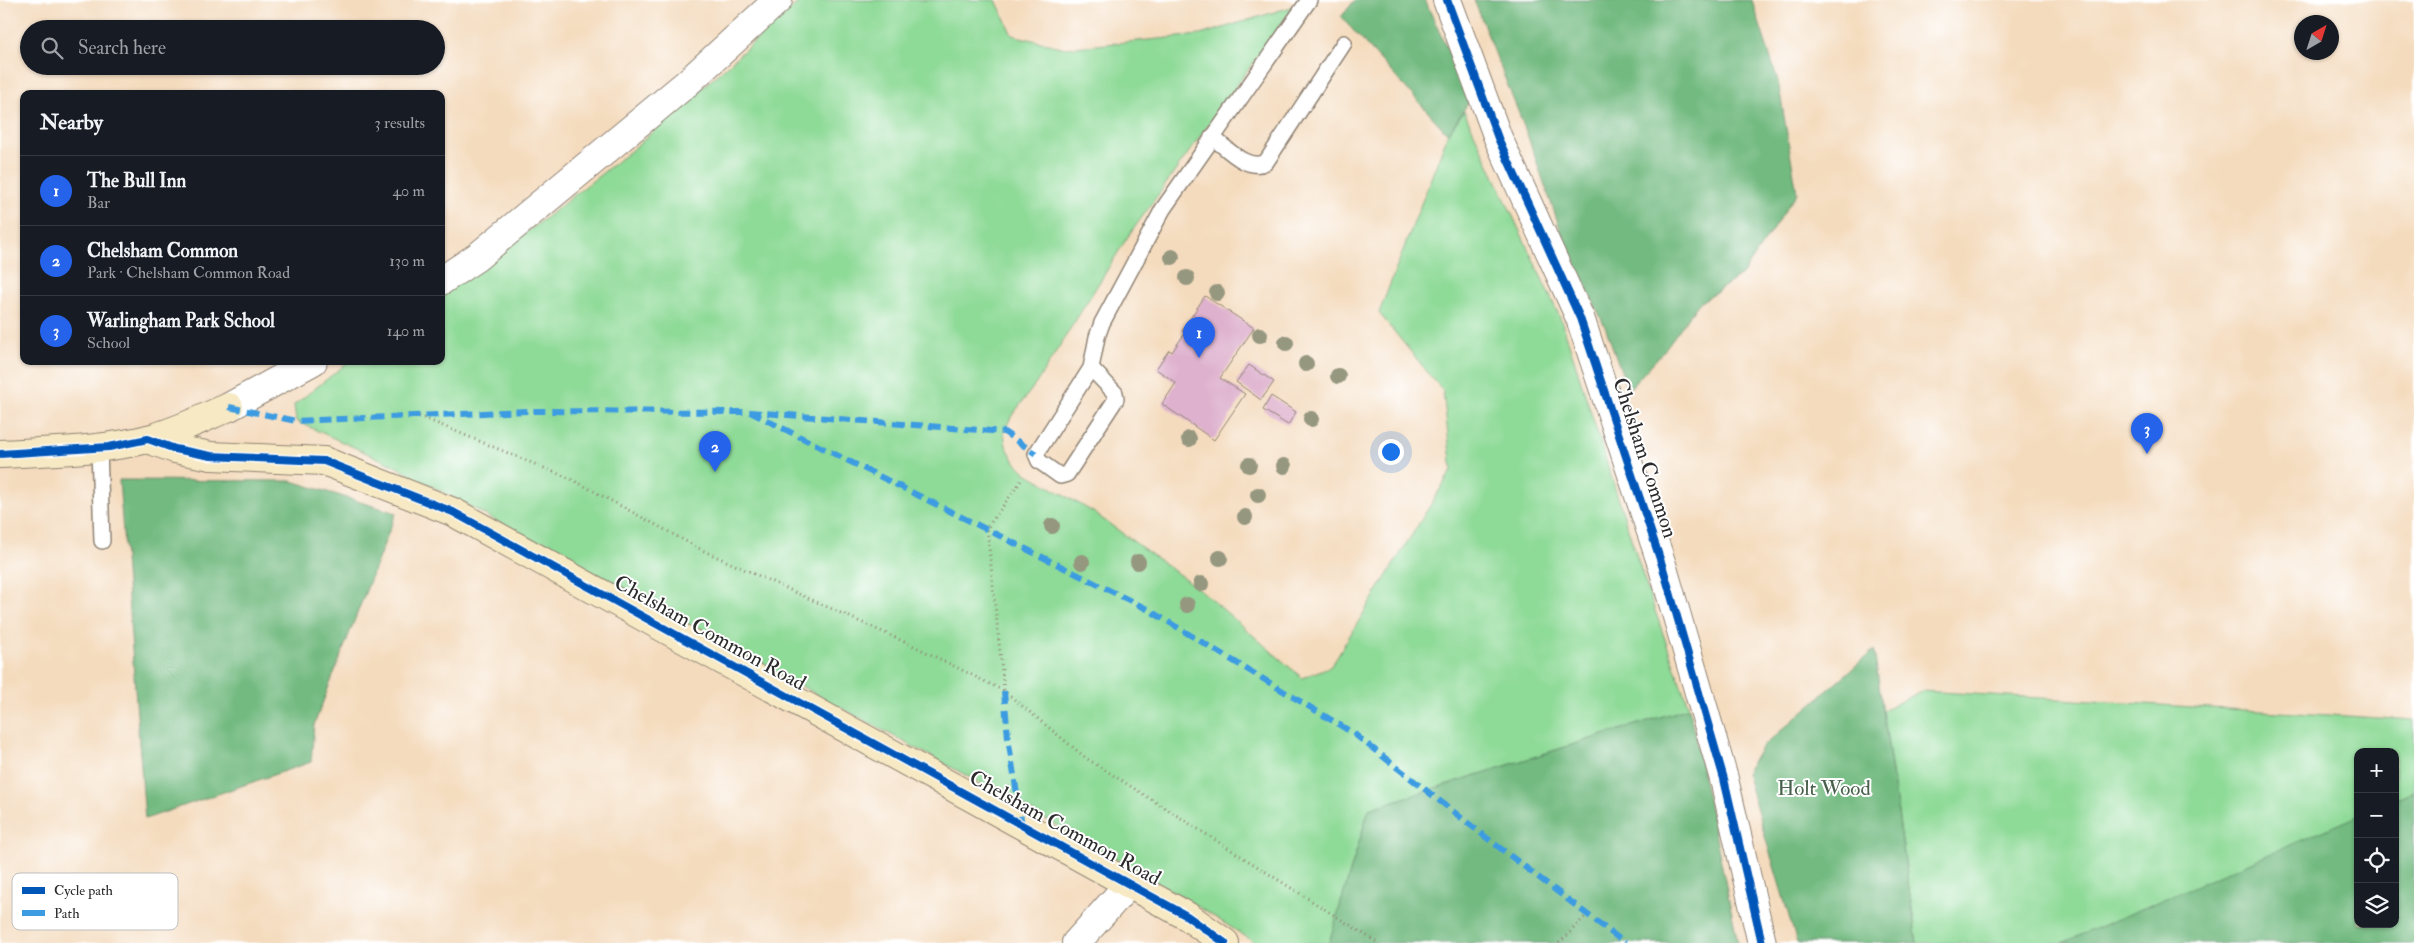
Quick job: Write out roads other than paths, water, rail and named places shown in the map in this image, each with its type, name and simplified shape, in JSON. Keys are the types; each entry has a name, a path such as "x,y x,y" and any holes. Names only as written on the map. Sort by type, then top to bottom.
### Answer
{"street":[{"path":"445,278 477,257 680,89 778,0"},
{"name":"Chelsham Common","path":"1447,0 1498,138 1580,318 1663,568 1724,779 1762,943"},
{"path":"0,454 99,448 148,439 171,432 229,407 306,365"},
{"name":"Chelsham Common Road","path":"148,439 175,449 211,456 324,460 453,512 1187,916 1225,943"},
{"path":"1076,943 1129,884"}],"lane":[{"path":"1091,368 1115,393 1116,399 1067,474 1060,476 1039,461 1036,454 1091,368 1096,337 1102,323 1163,209 1309,0"},
{"path":"1212,137 1249,165 1258,166 1266,162 1344,43"},
{"path":"99,448 102,541"}],"place":[{"name":"The Bull Inn","path":"1199,358"},
{"name":"Warlingham Park School","path":"2147,454"},
{"name":"Chelsham Common","path":"715,472"}],"park label":[{"name":"Holt Wood","path":"1824,788"}]}
